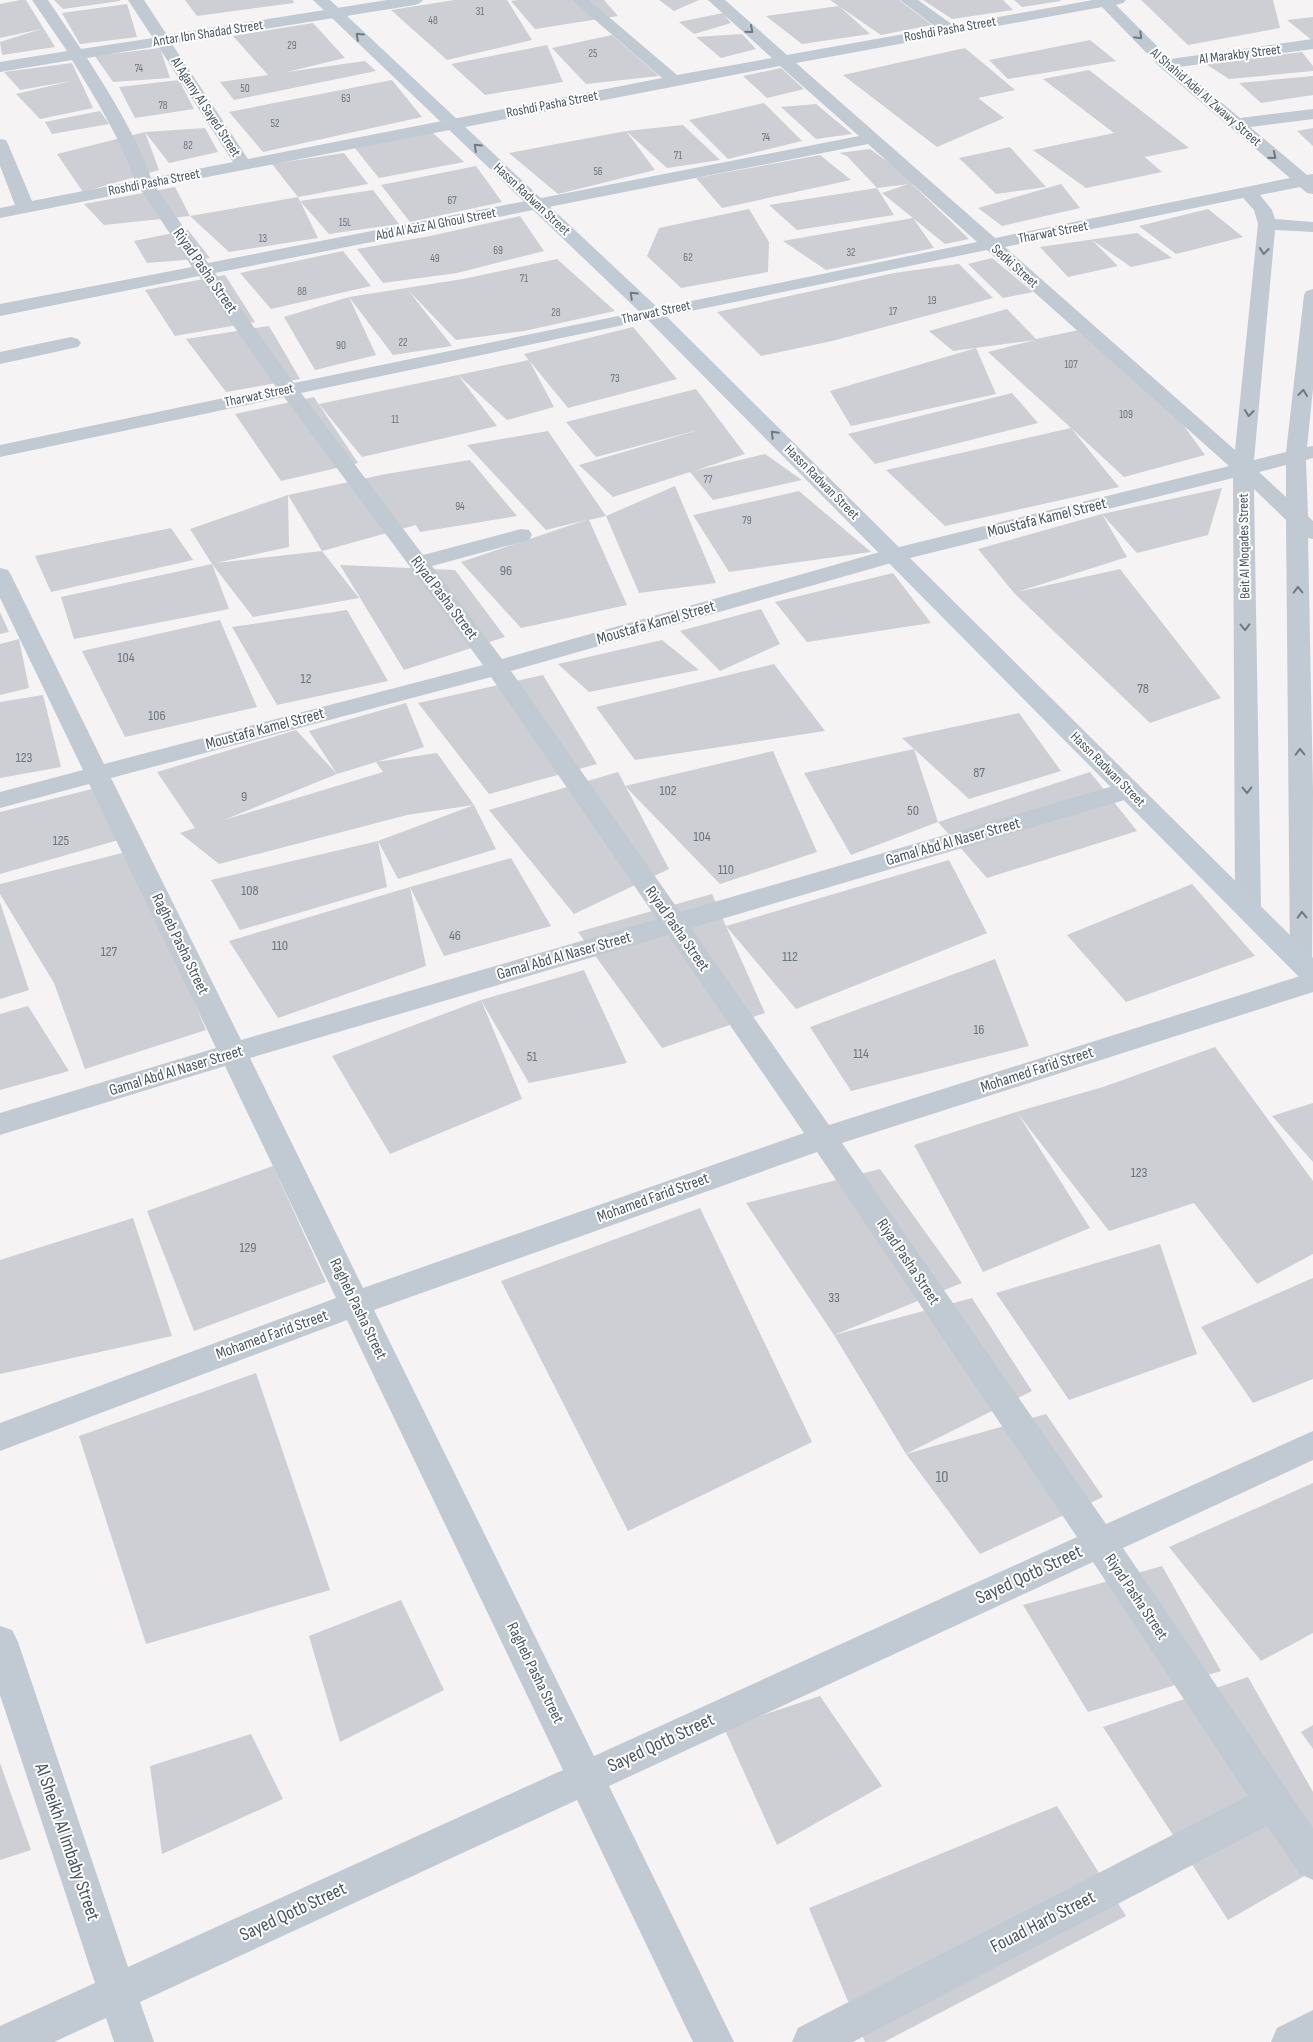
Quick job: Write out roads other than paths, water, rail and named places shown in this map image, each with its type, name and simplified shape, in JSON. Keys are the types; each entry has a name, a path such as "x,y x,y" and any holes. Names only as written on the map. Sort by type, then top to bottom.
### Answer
{"street":[{"name":"Riyad Pasha Street","path":"40,0 77,54 124,136 135,156 145,184 203,270 288,389 497,668 824,1138 1100,1542 1313,1861"},
{"name":"Al Agamy Al Sayed Street","path":"136,0 244,164"},
{"name":"Antar Ibn Shadad Street","path":"0,67 163,40 328,6 415,0"},
{"path":"580,0 674,80"},
{"name":"Sedki Street","path":"716,0 1244,469 1305,526"},
{"path":"908,0 948,29"},
{"name":"Roshdi Pasha Street","path":"0,213 674,80 1108,0"},
{"name":"Al Shahid Adel Al Zwawy Street","path":"1108,0 1166,64 1235,124 1310,183"},
{"name":"Hassn Radwan Street","path":"328,6 652,313 1310,973"},
{"name":"Al Marakby Street","path":"1166,64 1313,44"},
{"path":"1235,124 1313,114"},
{"name":"Abd Al Aziz Al Ghoul Street","path":"0,310 872,138"},
{"path":"0,144 25,207"},
{"name":"Tharwat Street","path":"0,451 652,313 1247,192 1310,183"},
{"name":"Beit Al Moqades Street","path":"1247,192 1259,204 1266,215 1267,224 1244,469 1248,909"},
{"path":"1267,224 1313,227"},
{"path":"1310,973 1306,722 1305,454 1313,295"},
{"path":"0,358 71,343"},
{"name":"Moustafa Kamel Street","path":"0,800 497,668 895,555 1305,454"},
{"path":"418,563 521,535"},
{"name":"Ragheb Pasha Street","path":"0,575 714,2042"},
{"name":"Gamal Abd Al Naser Street","path":"0,1124 233,1053 1129,790"},
{"name":"Mohamed Farid Street","path":"0,1436 355,1304 824,1138 1310,973"},
{"name":"Sayed Qotb Street","path":"9,2042 1313,1445"},
{"name":"Al Sheikh Al Imbaby Street","path":"0,1642 134,2042"},
{"name":"Fouad Harb Street","path":"812,2042 1273,1803"},
{"path":"1291,2042 1313,2030"}]}
